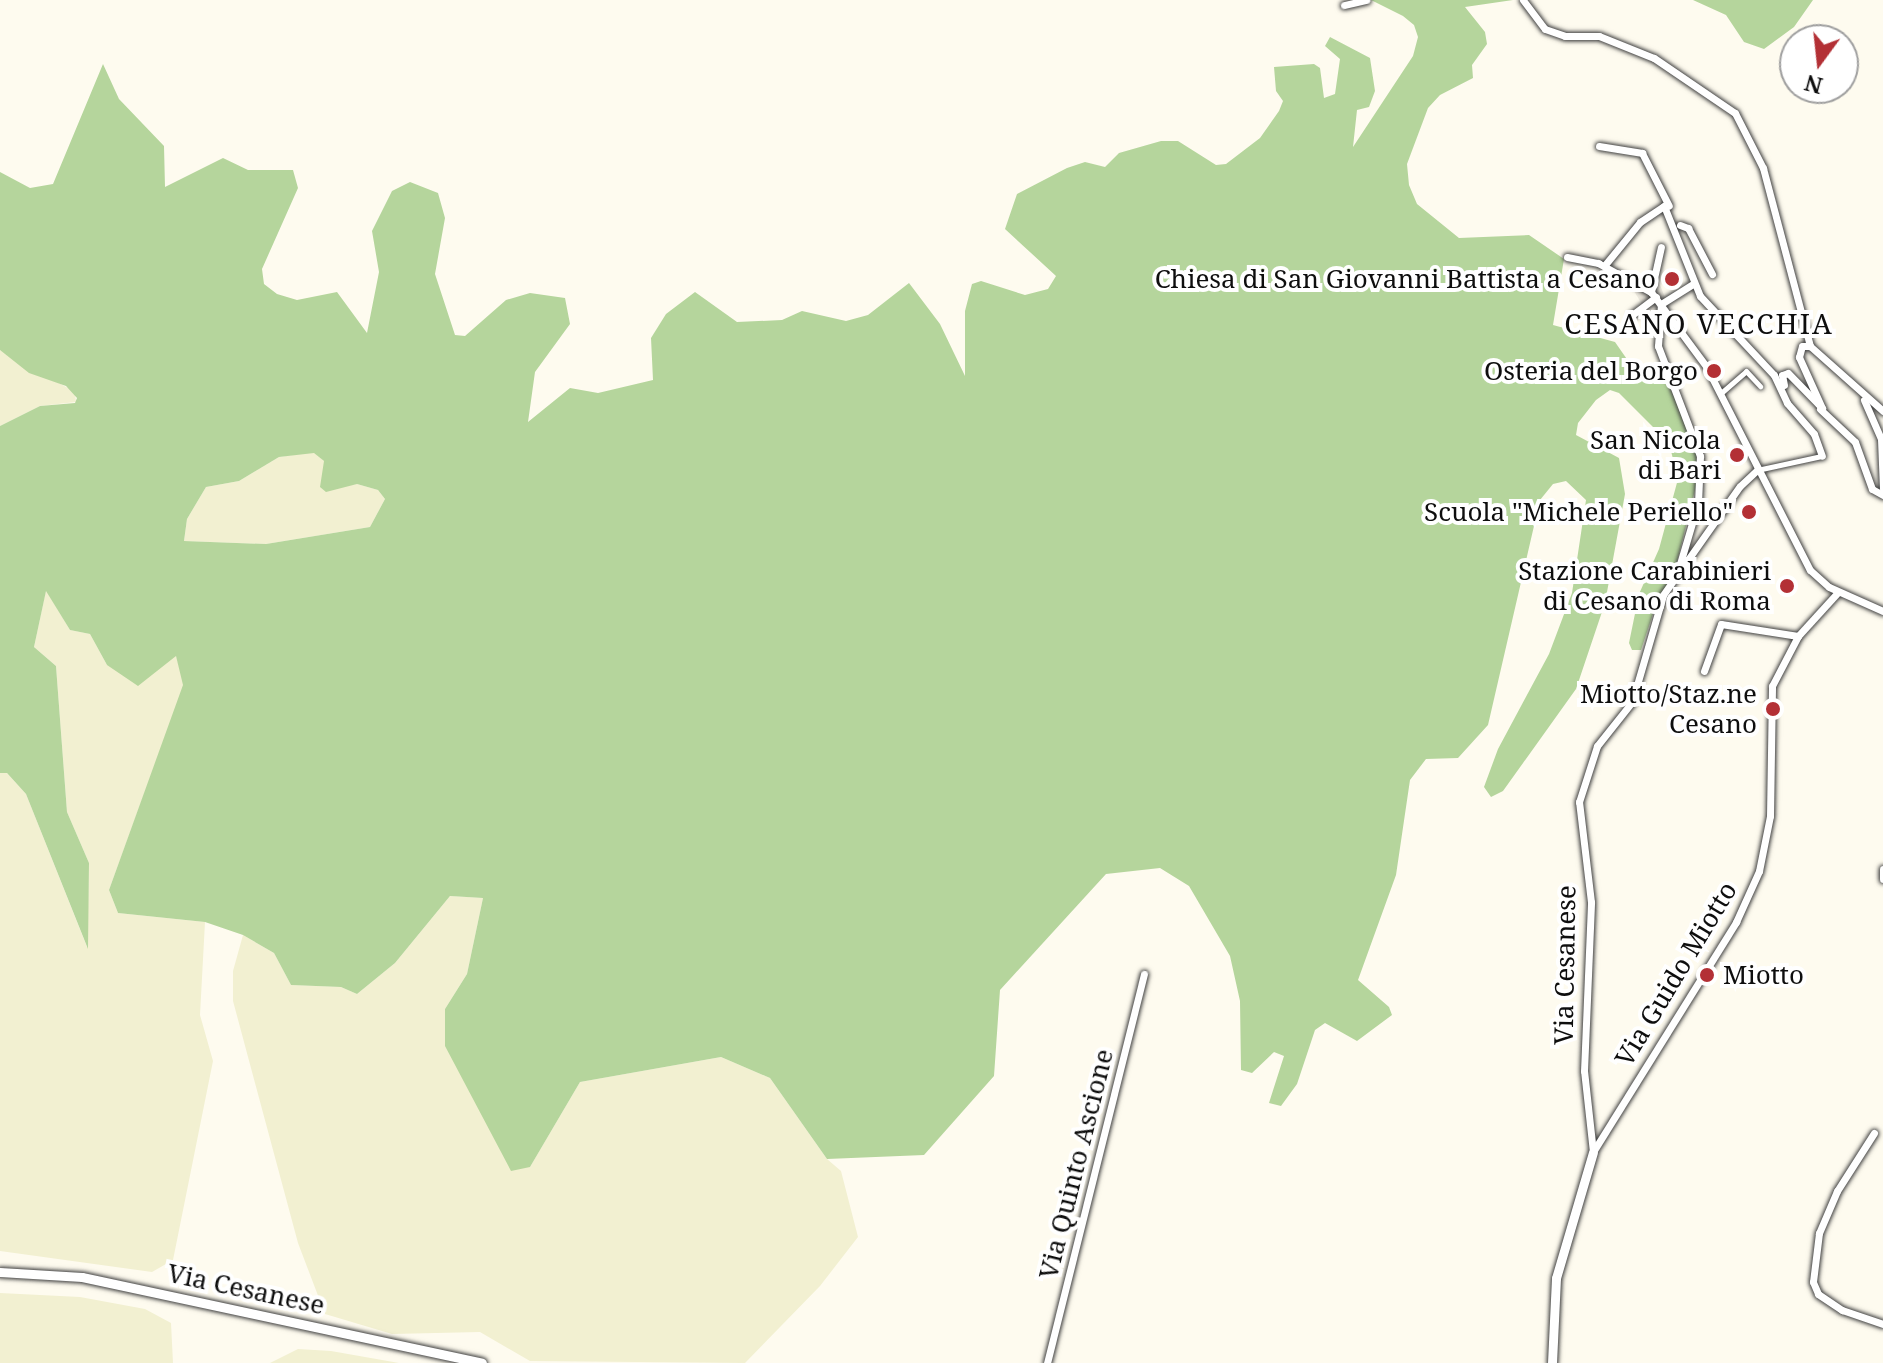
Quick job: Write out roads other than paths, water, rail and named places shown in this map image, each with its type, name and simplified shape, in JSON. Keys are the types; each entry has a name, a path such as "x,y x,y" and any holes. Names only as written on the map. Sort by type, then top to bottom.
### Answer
{"street":[{"path":"1344,5 1366,0"},
{"path":"1524,4 1551,32 1599,36 1654,58 1735,113 1762,163 1810,346 1863,398 1883,411"},
{"path":"1599,146 1642,153 1678,226 1694,283 1707,305 1792,403"},
{"path":"1604,266 1661,206 1678,226 1688,228 1712,274"},
{"path":"1661,247 1656,298 1658,346 1701,462 1697,512 1678,571"},
{"path":"1567,257 1604,266 1656,298 1721,393 1807,565 1838,592 1883,611"},
{"path":"1632,315 1656,298 1694,283"},
{"path":"1810,346 1802,346 1798,355 1820,409"},
{"path":"1721,393 1746,371 1760,386"},
{"path":"1757,470 1822,456 1781,379 1785,372 1857,445 1872,489 1883,492 1881,439 1863,398"},
{"name":"Via Cesanese","path":"1552,1363 1556,1278 1593,1152 1584,1071 1591,902 1578,808 1597,746 1632,702 1655,611 1678,571 1757,470"},
{"name":"Via Guido Miotto","path":"1593,1152 1736,922 1759,871 1770,816 1770,694 1798,636 1838,592"},
{"path":"1704,671 1721,624 1798,636"},
{"path":"1883,869 1883,879"},
{"name":"Via Quinto Ascione","path":"1047,1363 1144,974"},
{"path":"1874,1133 1837,1191 1819,1233 1813,1282 1818,1294 1842,1310 1883,1324"},
{"name":"Via Cesanese","path":"0,1272 95,1279 482,1363"}],"place":[{"name":"Chiesa di San Giovanni Battista a Cesano","path":"1672,279"},
{"name":"Osteria del Borgo","path":"1714,371"},
{"name":"San Nicola di Bari","path":"1737,455"},
{"name":"Scuola \"Michele Periello\"","path":"1749,512"},
{"name":"Stazione Carabinieri di Cesano di Roma","path":"1787,586"},
{"name":"Miotto/Staz.ne Cesano","path":"1773,709"},
{"name":"Miotto","path":"1707,975"}],"district":[{"name":"CESANO VECCHIA","path":"1699,323"}]}
